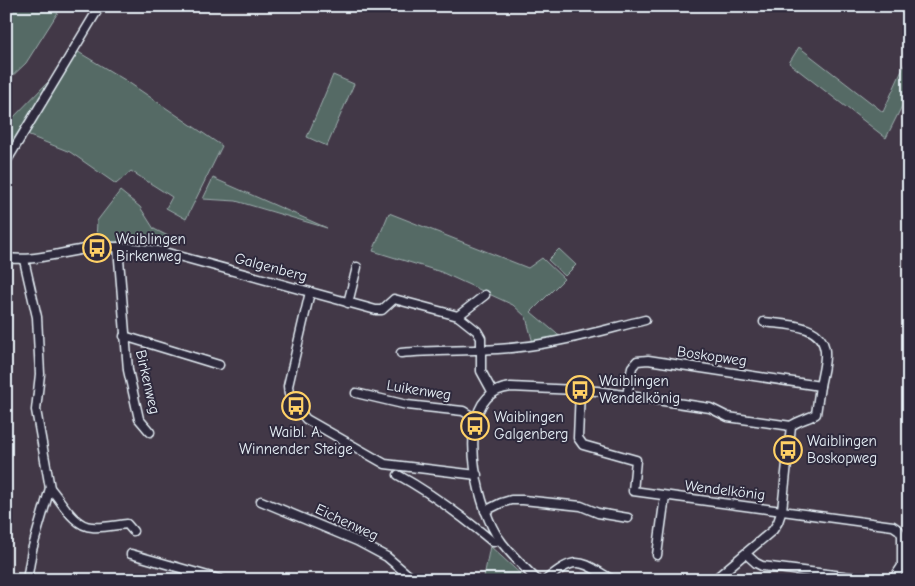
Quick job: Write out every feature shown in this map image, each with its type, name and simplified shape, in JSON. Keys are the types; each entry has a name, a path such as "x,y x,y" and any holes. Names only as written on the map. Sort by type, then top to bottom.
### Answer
{"street":[{"path":"6,162 100,6"},
{"name":"Birkenweg","path":"118,247 128,370 139,418 150,432"},
{"name":"Galgenberg","path":"6,258 24,260 92,248 139,248 164,252 310,292 288,386 289,394 306,419 385,464 477,475"},
{"path":"24,260 36,317 40,374 36,410 50,488 32,550 27,580"},
{"path":"348,303 357,267"},
{"path":"310,292 376,310 382,310 394,299 458,316 477,331 481,338 481,372 493,393"},
{"path":"458,316 485,295"},
{"path":"401,353 482,351 560,341 645,320"},
{"path":"537,580 500,540 484,511 473,446 476,419 482,405 493,393 511,386 580,390 710,408 728,417 791,426 799,420 809,419 816,414 825,351 821,337 810,329 764,322"},
{"name":"Birkenweg","path":"124,336 219,365"},
{"name":"Boskopweg","path":"627,396 632,367 637,361 648,360 820,386"},
{"name":"Wendelkönig","path":"580,390 578,438 583,446 636,460 633,491 893,526 900,530 902,535 902,566 894,578 888,580"},
{"name":"Luikenweg","path":"356,393 406,405 463,411 476,419"},
{"path":"714,580 773,530 778,522 782,510 791,426"},
{"path":"410,467 409,477 412,482"},
{"path":"398,475 412,482 461,515 493,542 500,540"},
{"path":"50,488 66,509 82,525 91,528 127,524 133,531"},
{"name":"Wendelkönig","path":"657,555 665,496"},
{"path":"484,511 501,502 523,500 581,506 598,513 628,518"},
{"name":"Eichenweg","path":"261,501 357,541 387,556 414,580"},
{"path":"131,554 222,580"},
{"path":"746,554 762,566 875,580"},
{"path":"546,580 555,571 573,563 581,562 589,564 613,580"}],"green space":[{"path":"6,6 62,6 26,63 6,82"},
{"path":"799,47 883,112 909,55 909,106 903,104 886,138 789,63"},
{"path":"75,50 125,80 222,146 186,219 166,208 172,197 131,171 116,184 70,152 27,135"},
{"path":"333,75 354,84 327,146 307,137"},
{"path":"50,80 6,152 6,125"},
{"path":"213,178 327,228 236,201 203,199"},
{"path":"120,191 140,207 154,229 170,237 166,245 96,241 97,221"},
{"path":"389,213 528,268 542,258 564,279 531,312 563,339 533,343 526,317 513,305 441,272 373,251"},
{"path":"559,249 576,265 565,276 548,260"},
{"path":"490,546 526,580 486,580 484,577"}],"place":[{"name":"Waiblingen Birkenweg","path":"97,248"},
{"name":"Waiblingen Wendelkönig","path":"580,390"},
{"name":"Waibl. A. Winnender Steige","path":"296,406"},
{"name":"Waiblingen Galgenberg","path":"475,426"},
{"name":"Waiblingen Boskopweg","path":"788,450"}]}
